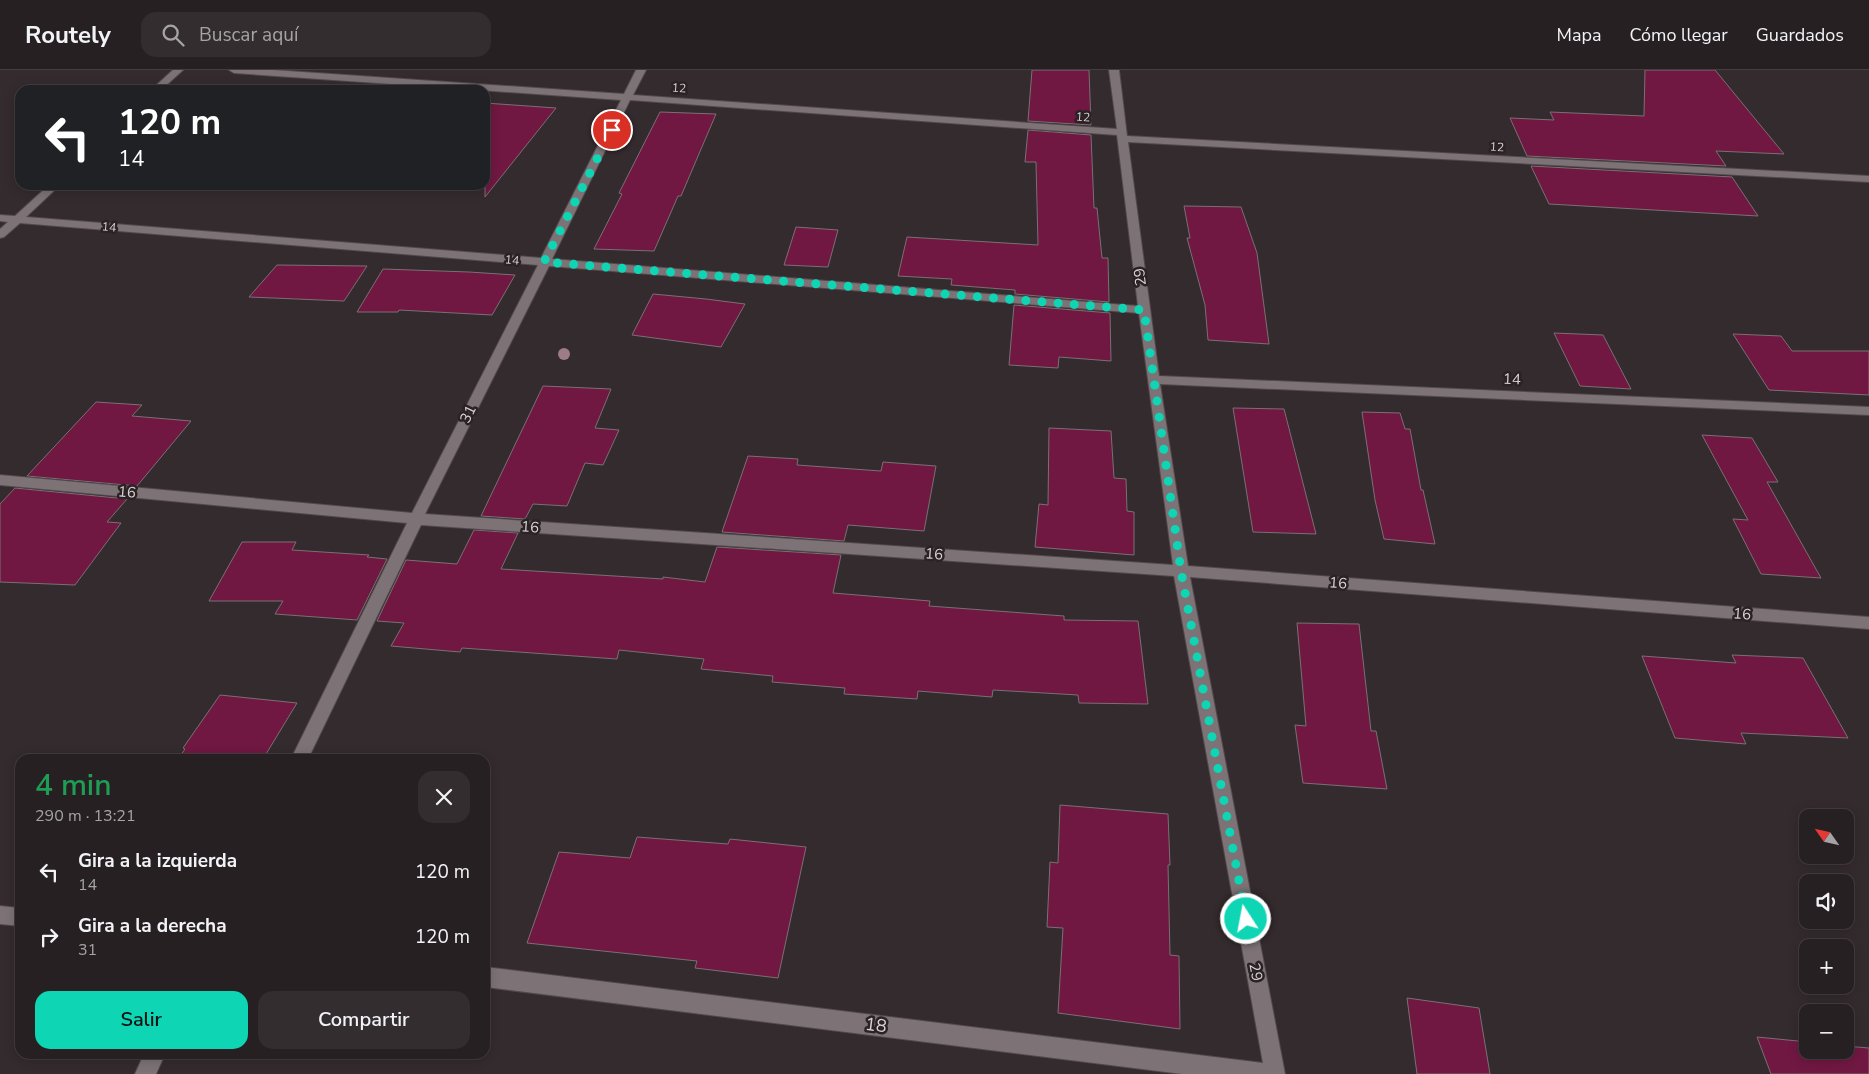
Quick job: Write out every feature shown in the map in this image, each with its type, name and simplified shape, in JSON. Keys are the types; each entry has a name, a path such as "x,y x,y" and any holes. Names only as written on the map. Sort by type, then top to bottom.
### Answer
{"street":[{"path":"162,85 178,70"},
{"name":"12","path":"234,70 453,85"},
{"name":"31","path":"301,754 416,519 641,70"},
{"name":"29","path":"1114,70 1153,380 1181,571 1275,1074"},
{"name":"12","path":"490,88 1123,136 1869,179"},
{"path":"0,235 50,190"},
{"name":"14","path":"0,218 1144,310"},
{"name":"14","path":"1153,380 1869,411"},
{"name":"16","path":"0,480 416,519 1181,571 1869,623"},
{"path":"0,914 15,916"},
{"name":"18","path":"490,978 1266,1074"},
{"path":"145,1074 152,1059"}],"building":[{"path":"1032,70 1089,70 1091,125 1028,121"},
{"path":"1645,70 1715,70 1784,154 1716,151 1726,166 1527,156 1510,118 1554,120 1550,112 1644,116"},
{"path":"490,103 556,108 485,197 485,190 490,190"},
{"path":"660,112 716,114 681,196 678,196 654,251 594,249 622,194 619,193"},
{"path":"1028,130 1091,135 1094,208 1097,208 1102,258 1108,258 1109,302 1015,294 1015,290 951,285 952,279 898,276 907,237 1038,245 1036,162 1025,162"},
{"path":"1531,166 1732,177 1758,216 1549,204"},
{"path":"1184,206 1241,207 1257,253 1269,344 1208,340 1205,305 1187,238 1190,238"},
{"path":"796,227 838,230 828,267 784,265"},
{"path":"277,265 367,266 344,301 249,297"},
{"path":"383,269 515,275 492,315 399,310 398,312 357,312"},
{"path":"653,294 745,304 721,347 632,335"},
{"path":"1014,305 1110,313 1111,361 1059,357 1058,368 1009,365"},
{"path":"1554,333 1603,335 1631,389 1580,386"},
{"path":"1733,334 1781,336 1792,351 1869,351 1869,395 1769,390"},
{"path":"543,386 611,389 595,428 619,430 603,465 585,463 567,506 533,504 525,519 481,516"},
{"path":"96,402 142,405 132,416 191,421 137,486 27,476"},
{"path":"1233,408 1284,409 1316,534 1253,532"},
{"path":"1362,412 1400,413 1405,429 1410,429 1421,490 1423,490 1435,544 1384,539 1375,500"},
{"path":"1049,428 1111,431 1114,478 1126,479 1127,511 1134,512 1134,555 1035,547 1039,504 1048,505"},
{"path":"1702,435 1752,438 1778,482 1767,482 1821,578 1761,574 1733,519 1748,520"},
{"path":"748,456 798,459 797,465 881,471 883,462 936,466 924,531 848,525 844,541 722,532"},
{"path":"15,488 127,499 107,522 121,523 75,585 0,582 0,504"},
{"path":"474,530 518,533 501,569 663,579 663,577 705,582 717,547 841,555 833,593 930,601 929,606 1064,616 1064,620 1138,621 1148,704 1079,703 1078,695 993,690 992,697 918,691 917,699 844,694 845,688 772,682 773,676 701,669 704,659 619,650 617,659 462,648 460,652 391,646 404,623 377,621 406,560 457,564"},
{"path":"242,542 296,542 292,550 369,555 367,557 387,559 357,620 275,614 283,601 209,601"},
{"path":"1297,623 1359,624 1371,731 1376,731 1387,789 1303,783 1295,725 1306,726"},
{"path":"1732,655 1803,658 1848,738 1741,733 1746,744 1675,738 1642,656 1736,663"},
{"path":"220,695 297,703 266,754 182,754 185,749 183,748"},
{"path":"1060,805 1168,814 1170,955 1179,956 1180,1029 1058,1013 1063,928 1047,927 1050,862 1058,863"},
{"path":"637,837 728,844 730,839 806,847 778,978 695,968 697,961 527,943 559,852 630,858"},
{"path":"1407,998 1479,1008 1490,1074 1417,1074"},
{"path":"1757,1037 1799,1041 1799,1059 1854,1059 1854,1047 1869,1048 1869,1074 1771,1074"}],"route":[{"path":"612,130 544,262 1144,310 1181,571 1246,919"}]}
